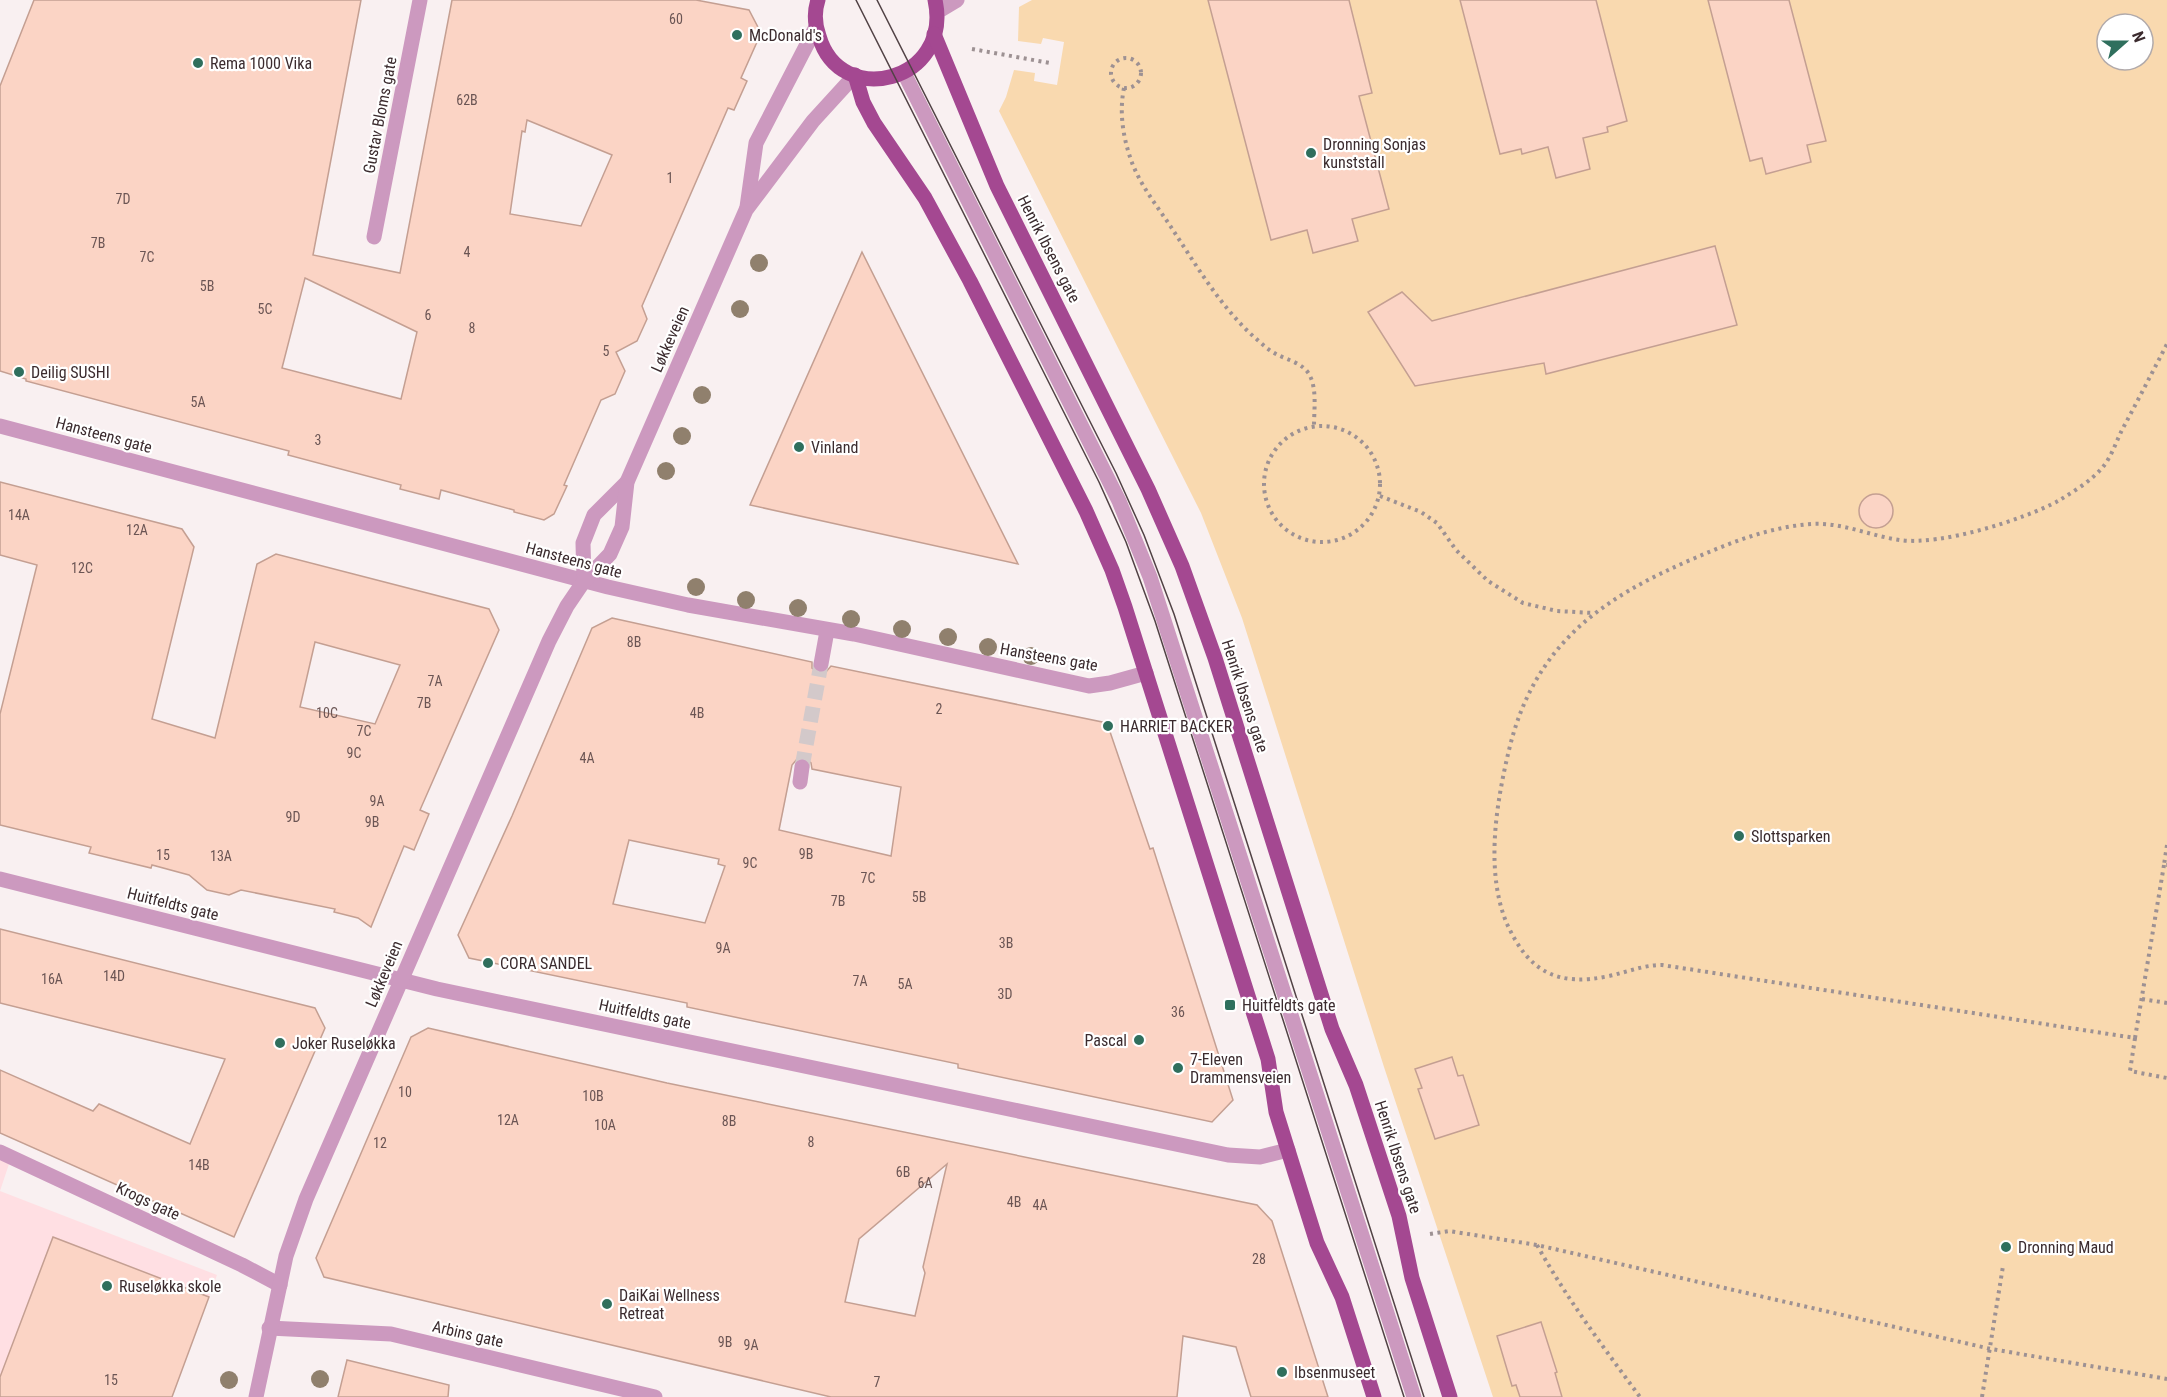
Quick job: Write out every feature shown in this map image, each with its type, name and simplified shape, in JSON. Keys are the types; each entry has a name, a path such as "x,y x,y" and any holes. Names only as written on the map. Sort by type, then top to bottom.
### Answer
{"main road":[{"path":"817,2 816,27 826,51 834,61 855,75 882,79 904,73 929,49 934,34 936,6"},
{"name":"Henrik Ibsens gate","path":"934,34 997,186 1149,489 1182,566 1215,658 1332,1029 1356,1085 1399,1216 1412,1278 1450,1397"},
{"path":"855,75 863,102 874,123 925,198 950,242 1086,511 1112,570 1268,1059 1276,1112 1317,1243 1342,1297 1374,1397"}],"street":[{"name":"Gustav Bloms gate","path":"374,237 420,0"},
{"path":"936,6 957,0"},
{"name":"Løkkeveien","path":"746,210 756,143 816,27"},
{"path":"904,73 1119,501 1150,577 1414,1397"},
{"name":"Løkkeveien","path":"256,1397 286,1256 306,1199 549,641 567,606 584,581 610,554 622,527 627,482 746,210 813,121 855,75"},
{"name":"Hansteens gate","path":"0,426 584,581 688,605 854,634 1089,686 1146,673"},
{"name":"Løkkeveien","path":"584,581 583,543 594,515 627,482"},
{"path":"821,664 827,631"},
{"name":"Huitfeldts gate","path":"0,879 401,981 1228,1155 1260,1157 1288,1150"},
{"name":"Krogs gate","path":"0,1152 242,1264 280,1285"},
{"name":"Arbins gate","path":"270,1328 392,1334 656,1397"}],"path":[{"path":"968,49 1050,63"},
{"path":"1129,58 1137,63 1141,76 1137,84 1124,88 1119,87 1113,80 1111,70 1115,62 1129,58"},
{"path":"1124,88 1121,105 1124,134 1131,161 1144,189 1209,285 1243,326 1274,353 1299,365 1310,376 1314,400 1314,426"},
{"path":"2135,1038 1662,966 1637,968 1611,976 1570,980 1556,977 1530,960 1508,924 1496,892 1496,824 1501,782 1511,739 1523,705 1541,672 1558,648 1594,613 1631,588 1658,574 1722,546 1766,531 1833,523 1903,541 1925,541 1974,531 2056,502 2080,487 2103,468 2167,344"},
{"path":"1314,426 1333,426 1351,432 1366,444 1376,460 1381,478 1380,496 1368,521 1347,538 1329,543 1311,542 1294,536 1279,524 1269,509 1264,492 1264,473 1271,456 1282,442 1297,431 1314,426"},
{"path":"1380,496 1420,512 1437,523 1455,550 1488,581 1522,603 1557,611 1594,613"},
{"path":"2167,845 2130,1071 2167,1078"},
{"path":"2142,999 2167,1003"},
{"path":"1427,1234 1449,1231 1537,1245 1991,1349 2167,1378"},
{"path":"1537,1245 1556,1279 1640,1397"},
{"path":"1982,1397 2004,1266"}],"shaded area":[{"name":"Slottsparken","path":"1032,0 2167,0 2167,1397 1493,1397 1384,1067 1242,618 1201,513 999,111 1014,70 1035,73 1034,81 1057,85 1064,42 1043,38 1041,44 1018,41 1019,7"},
{"path":"0,1160 9,1164 0,1191"},
{"name":"Ruseløkka skole","path":"0,1191 217,1275 172,1397 0,1397"}],"building":[{"path":"34,0 361,0 313,255 400,273 452,0 696,0 749,10 761,33 741,78 747,81 734,110 728,108 642,306 647,319 637,341 616,352 625,371 615,394 601,400 564,485 567,486 554,514 544,520 441,490 439,499 400,489 401,485 288,455 289,451 26,381 26,379 0,371 0,86","holes":["527,120 612,155 581,226 510,214 522,131 525,132","305,278 417,332 401,399 282,368"]},
{"name":"Dronning Sonjas kunststall","path":"1208,0 1349,0 1372,93 1359,96 1389,209 1352,219 1358,241 1313,253 1307,230 1271,240"},
{"path":"1460,0 1596,0 1627,121 1607,127 1608,132 1583,138 1590,169 1556,178 1548,147 1522,154 1521,149 1500,154"},
{"path":"1708,0 1789,0 1826,141 1807,145 1811,162 1766,174 1762,158 1750,161"},
{"path":"1715,246 1737,325 1546,374 1544,363 1415,386 1368,312 1402,292 1432,321"},
{"path":"862,252 1018,564 750,505"},
{"path":"0,482 182,529 194,547 152,719 215,738 257,564 276,554 489,609 499,630 420,810 429,814 414,850 404,846 371,927 358,918 334,912 335,909 241,890 229,895 207,890 189,875 152,865 151,868 89,853 91,847 0,825 0,714 37,565 0,555","holes":["315,642 400,665 375,724 300,707"]},
{"path":"1876,494 1888,499 1893,511 1888,523 1876,528 1864,523 1859,511 1864,499"},
{"path":"612,618 812,662 812,668 819,673 825,673 831,666 1107,723 1150,849 1153,848 1233,1100 1212,1122 958,1068 958,1064 687,1007 687,1003 469,958 458,935 512,816 592,628","holes":["804,757 811,763 812,769 901,787 891,856 779,830 792,765 798,758","629,840 719,859 718,864 725,866 705,923 613,904"]},
{"path":"0,929 315,1008 325,1028 234,1237 0,1133 0,1070 93,1111 99,1104 190,1144 225,1059 0,1003"},
{"path":"428,1028 667,1083 1257,1205 1272,1221 1328,1397 1251,1397 1236,1347 1183,1336 1177,1397 831,1397 324,1277 316,1258 411,1037","holes":["947,1164 923,1267 925,1273 915,1316 845,1302 859,1239"]},
{"path":"1452,1057 1458,1076 1463,1075 1479,1125 1435,1139 1418,1089 1422,1088 1415,1069"},
{"name":"Ruseløkka skole","path":"53,1237 209,1297 172,1397 0,1397 0,1377"},
{"path":"1541,1322 1557,1372 1555,1373 1562,1397 1520,1397 1516,1385 1512,1386 1497,1336"},
{"path":"347,1360 449,1385 448,1397 338,1397"}],"tunnel":[{"path":"802,767 821,664"}],"tram line":[{"path":"856,0 1099,482 1126,542 1155,621 1404,1397"},
{"path":"877,0 1116,473 1144,535 1174,614 1424,1397"}],"place":[{"name":"McDonald's","path":"737,35"},
{"name":"Rema 1000 Vika","path":"198,63"},
{"name":"Dronning Sonjas kunststall","path":"1311,153"},
{"name":"Deilig SUSHI","path":"19,372"},
{"name":"Vinland","path":"799,447"},
{"name":"HARRIET BACKER","path":"1108,726"},
{"name":"Slottsparken","path":"1739,836"},
{"name":"CORA SANDEL","path":"488,963"},
{"name":"Huitfeldts gate","path":"1230,1005"},
{"name":"Pascal","path":"1139,1040"},
{"name":"Joker Ruseløkka","path":"280,1043"},
{"name":"7-Eleven Drammensveien","path":"1178,1068"},
{"name":"Dronning Maud","path":"2006,1247"},
{"name":"Ruseløkka skole","path":"107,1286"},
{"name":"DaiKai Wellness Retreat","path":"607,1304"},
{"name":"Ibsenmuseet","path":"1282,1372"}]}
